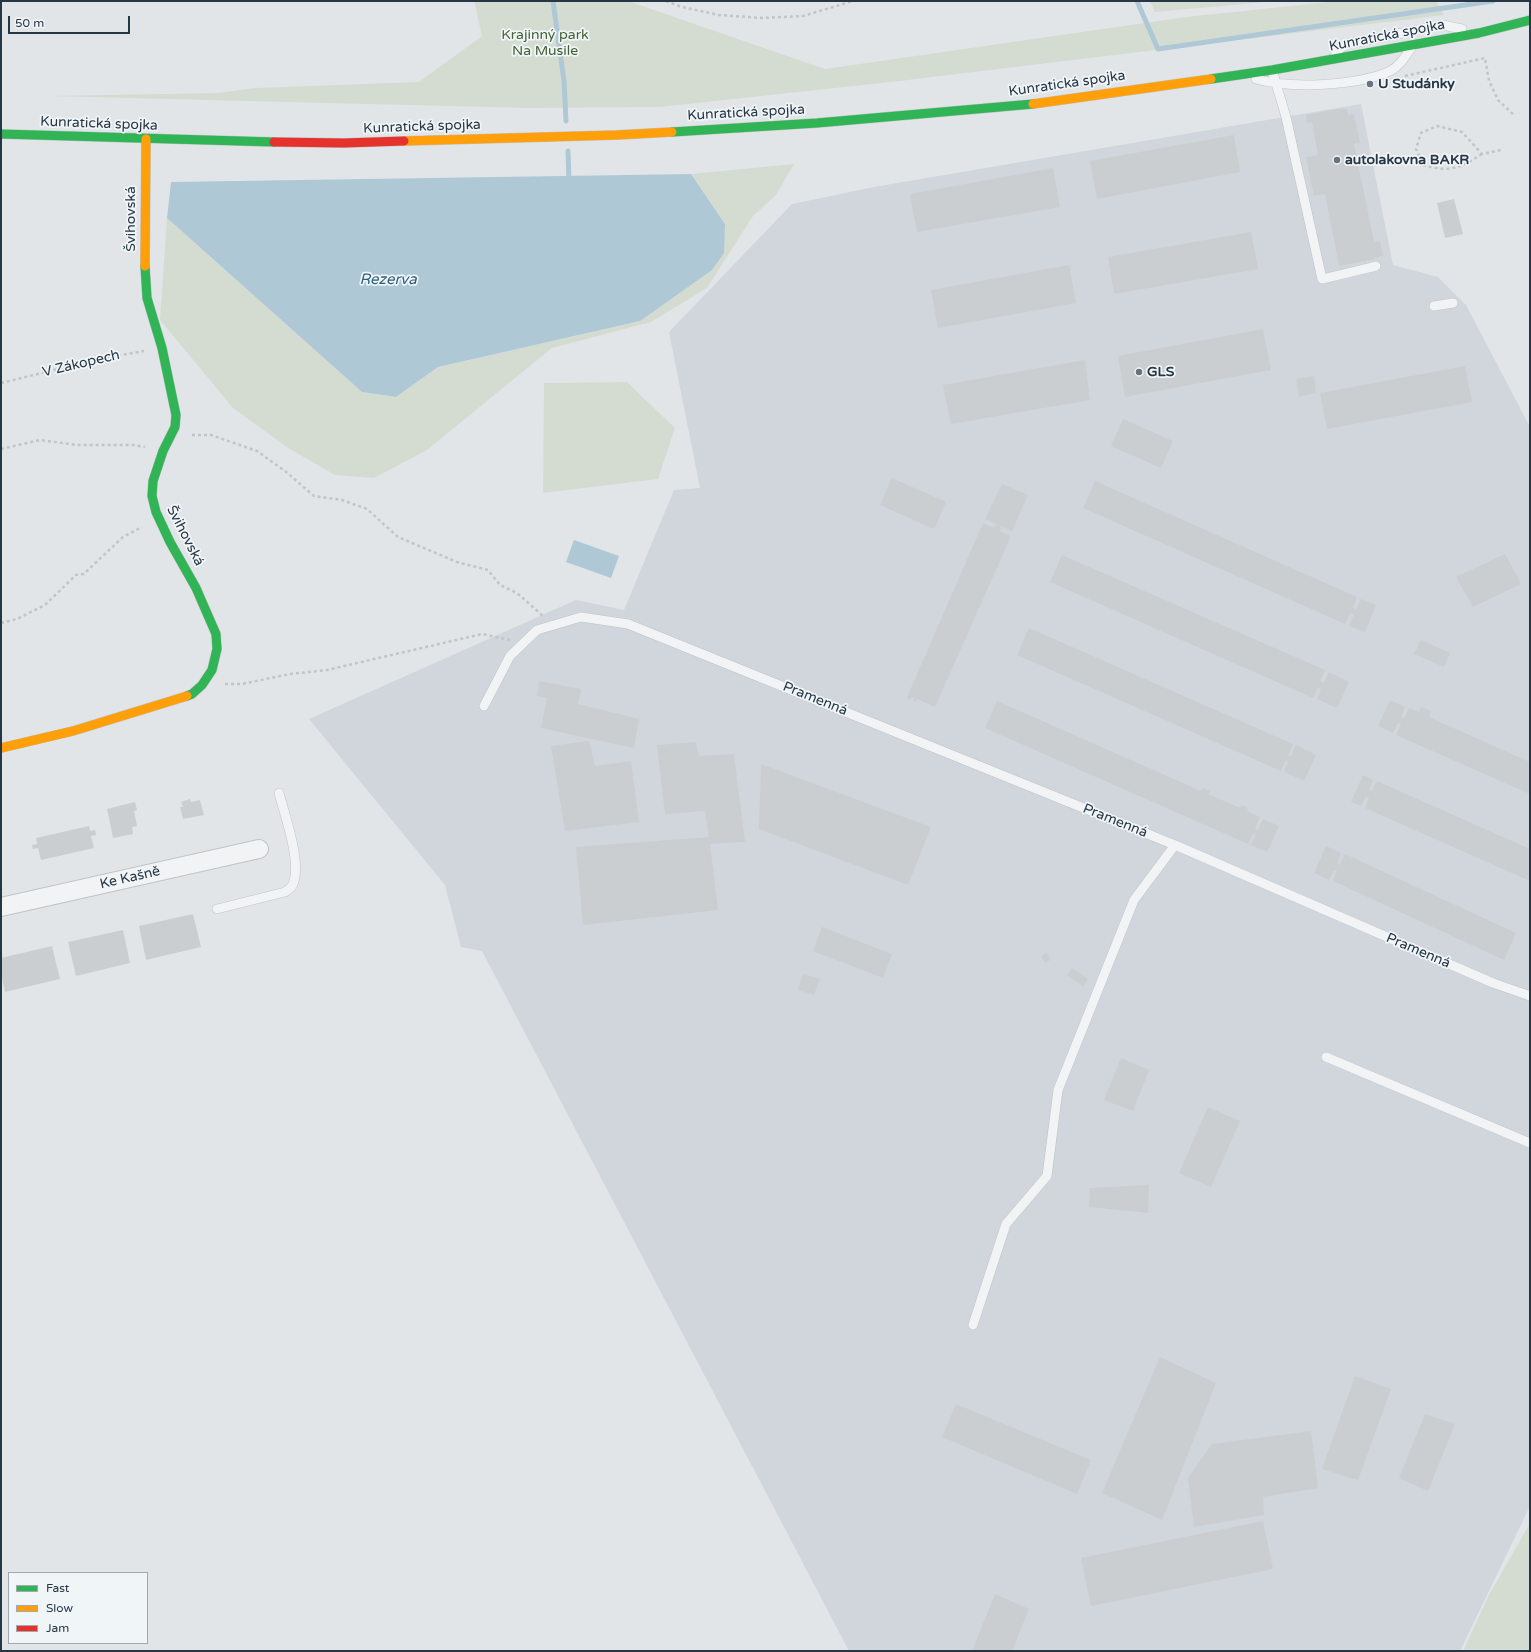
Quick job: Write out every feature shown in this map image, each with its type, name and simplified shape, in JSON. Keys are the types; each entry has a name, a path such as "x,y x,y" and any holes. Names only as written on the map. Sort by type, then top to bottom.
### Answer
{"main road":[{"name":"Kunratická spojka","path":"1,134 344,143 617,134 817,123 1018,106 1239,75 1318,63 1414,45 1482,32 1530,20"},
{"name":"Kunratická spojka","path":"1482,32 1530,28"},
{"name":"Švihovská","path":"1,748 73,731 174,701 192,694 208,677 215,661 217,649 216,634 203,601 156,512 152,496 153,481 163,451 175,427 176,415 162,348 147,298 145,275 146,139"}],"street":[{"name":"Ke Kašně","path":"1,907 259,849"}],"lane":[{"path":"1318,63 1347,44 1443,25 1482,32"},
{"path":"1239,75 1265,82 1317,85 1359,80 1390,71 1400,64 1414,45"},
{"path":"1272,70 1286,117 1322,279 1376,266"},
{"path":"1434,306 1452,303"},
{"name":"Pramenná","path":"484,706 510,656 537,630 581,617 628,624 1175,845 1493,983 1530,996"},
{"path":"216,909 285,892 293,886 296,875 296,859 279,793"},
{"path":"973,1325 1006,1224 1047,1176 1058,1090 1134,900 1175,845"},
{"path":"1326,1057 1530,1143"}],"path":[{"path":"666,1 682,7 718,15 762,18 803,16 853,1"},
{"path":"1401,77 1485,58 1489,81 1498,100 1515,116"},
{"path":"1482,154 1462,132 1437,126 1421,133 1416,149 1423,165 1438,170 1462,167 1482,154 1501,150"},
{"name":"V Zákopech","path":"1,383 99,359 162,348"},
{"path":"172,433 211,435 256,451 285,471 314,496 342,500 367,510 398,537 457,562 488,570 500,585 517,593 554,625"},
{"path":"1,449 40,440 77,445 134,445 163,451"},
{"path":"1,623 45,605 76,575 84,574 123,537 160,520"},
{"path":"223,684 242,684 290,674 327,670 482,634 523,643"}],"shaded area":[{"path":"1361,104 1393,265 1438,277 1466,305 1530,427 1530,1506 1460,1651 849,1651 482,951 461,947 445,885 309,719 576,600 624,610 674,490 700,488 669,332 792,204 874,187"}],"green space":[{"name":"Krajinný park Na Musile","path":"474,1 628,1 825,69 1186,17 1338,1 1436,1 1444,15 900,81 660,107 527,108 46,96 217,93 255,88 419,82 482,36"},
{"path":"1150,1 1276,1 1155,12"},
{"path":"794,164 776,195 753,216 707,288 651,322 552,348 427,450 374,478 335,475 288,448 233,408 160,320 167,218 362,392 396,397 438,367 640,321 725,224 691,174"},
{"path":"627,382 675,428 658,479 543,493 544,383"},
{"path":"1530,1523 1530,1651 1463,1651 1489,1595"}],"water":[{"name":"Rezerva","path":"691,174 725,224 724,253 712,270 640,321 438,367 396,397 362,392 167,218 171,182"},
{"path":"574,540 619,556 611,578 566,562"}],"building":[{"path":"1337,109 1347,109 1348,115 1354,114 1360,143 1354,144 1374,242 1380,241 1383,256 1339,266 1325,194 1314,196 1306,157 1318,155 1312,122 1307,123 1306,115"},
{"path":"1234,135 1240,172 1097,199 1090,161"},
{"path":"1053,168 1060,207 917,232 910,194"},
{"path":"1454,199 1463,234 1445,238 1437,203"},
{"path":"1251,232 1258,269 1114,294 1108,257"},
{"path":"1069,265 1076,303 938,328 931,290"},
{"name":"GLS","path":"1263,329 1271,370 1125,397 1118,356"},
{"path":"1085,360 1090,400 951,424 943,385"},
{"path":"1465,366 1472,402 1327,429 1320,393"},
{"path":"1314,376 1316,393 1299,397 1296,379"},
{"path":"1123,419 1173,441 1161,468 1111,446"},
{"path":"892,478 946,502 934,529 880,505"},
{"path":"1095,481 1357,597 1353,608 1356,610 1361,599 1376,605 1365,632 1349,626 1354,615 1350,613 1345,624 1083,508"},
{"path":"1002,484 1028,495 1012,531 1001,526 1000,531 1011,536 935,707 917,699 916,702 912,697 911,700 907,698 908,695 983,523 994,528 996,524 985,519"},
{"path":"1505,554 1521,584 1473,607 1456,577"},
{"path":"1062,555 1325,670 1320,681 1324,683 1329,672 1349,682 1337,708 1317,699 1321,689 1318,687 1313,698 1050,582"},
{"path":"1029,628 1293,744 1288,755 1291,756 1296,745 1316,755 1304,781 1284,772 1288,762 1286,760 1281,771 1017,655"},
{"path":"1421,640 1450,653 1444,667 1414,654"},
{"path":"539,681 581,689 578,704 639,719 634,748 541,728 547,698 537,696"},
{"path":"1390,700 1405,707 1401,717 1404,718 1409,708 1419,712 1421,707 1431,711 1429,717 1530,762 1530,794 1396,735 1401,724 1398,723 1393,733 1378,726"},
{"path":"997,701 1201,791 1203,788 1210,791 1208,794 1240,808 1242,805 1248,808 1247,811 1260,817 1255,828 1258,830 1263,819 1279,826 1267,852 1251,845 1256,835 1253,833 1248,844 985,728"},
{"path":"589,741 595,766 631,761 639,822 565,831 551,746"},
{"path":"696,742 699,756 734,754 745,842 710,844 718,910 583,925 576,847 709,837 705,811 665,814 657,745"},
{"path":"761,764 931,827 908,885 759,829"},
{"path":"1363,775 1373,780 1369,790 1372,791 1377,781 1530,849 1530,881 1365,808 1369,798 1366,796 1361,806 1351,802"},
{"path":"190,799 191,802 200,800 204,815 183,819 180,807 183,807 181,802"},
{"path":"135,802 137,810 134,811 137,826 132,827 133,834 113,838 107,809"},
{"path":"89,826 90,831 95,830 96,835 91,836 94,848 41,860 38,848 33,849 32,845 37,844 36,838"},
{"path":"1326,846 1341,853 1337,863 1340,865 1345,854 1516,933 1504,960 1333,881 1337,871 1334,870 1329,880 1314,873"},
{"path":"193,914 201,947 146,960 139,926"},
{"path":"822,927 892,954 883,978 813,951"},
{"path":"123,930 130,963 76,976 68,942"},
{"path":"52,946 60,979 5,992 1,973 1,958"},
{"path":"1046,952 1051,959 1046,963 1041,957"},
{"path":"1072,968 1088,979 1083,986 1067,975"},
{"path":"803,974 820,979 814,995 798,990"},
{"path":"1121,1058 1149,1070 1133,1111 1104,1100"},
{"path":"1208,1107 1240,1121 1211,1187 1179,1173"},
{"path":"1149,1185 1148,1213 1089,1207 1090,1188"},
{"path":"1160,1357 1216,1383 1162,1520 1102,1493"},
{"path":"1355,1376 1391,1389 1358,1480 1322,1469"},
{"path":"956,1404 1091,1460 1077,1494 942,1437"},
{"path":"1425,1414 1455,1424 1428,1491 1399,1478"},
{"path":"1311,1431 1318,1488 1263,1497 1264,1515 1194,1527 1188,1478 1212,1444"},
{"path":"1263,1521 1273,1569 1091,1606 1081,1558"},
{"path":"995,1594 1029,1609 1012,1651 972,1651"}],"waterway":[{"path":"553,1 564,81 566,121"},
{"path":"1137,1 1158,49 1493,1"},
{"path":"568,151 569,182"}],"traffic: fast":[{"path":"1211,79 1272,70 1479,33 1530,20"},
{"path":"672,132 817,123 1033,104"},
{"path":"1,134 274,142"},
{"path":"145,266 147,298 162,348 176,415 175,427 163,451 153,481 152,496 156,512 170,542 196,588 216,634 217,649 212,670 202,685 192,694 187,696"}],"traffic: slow":[{"path":"1033,104 1211,79"},
{"path":"404,141 672,132"},
{"path":"145,266 146,139"},
{"path":"1,748 73,731 187,696"}],"traffic: jam":[{"path":"274,142 344,143 404,141"}],"place":[{"name":"U Studánky","path":"1370,84"},
{"name":"autolakovna BAKR","path":"1337,160"},
{"name":"GLS","path":"1139,372"}]}
